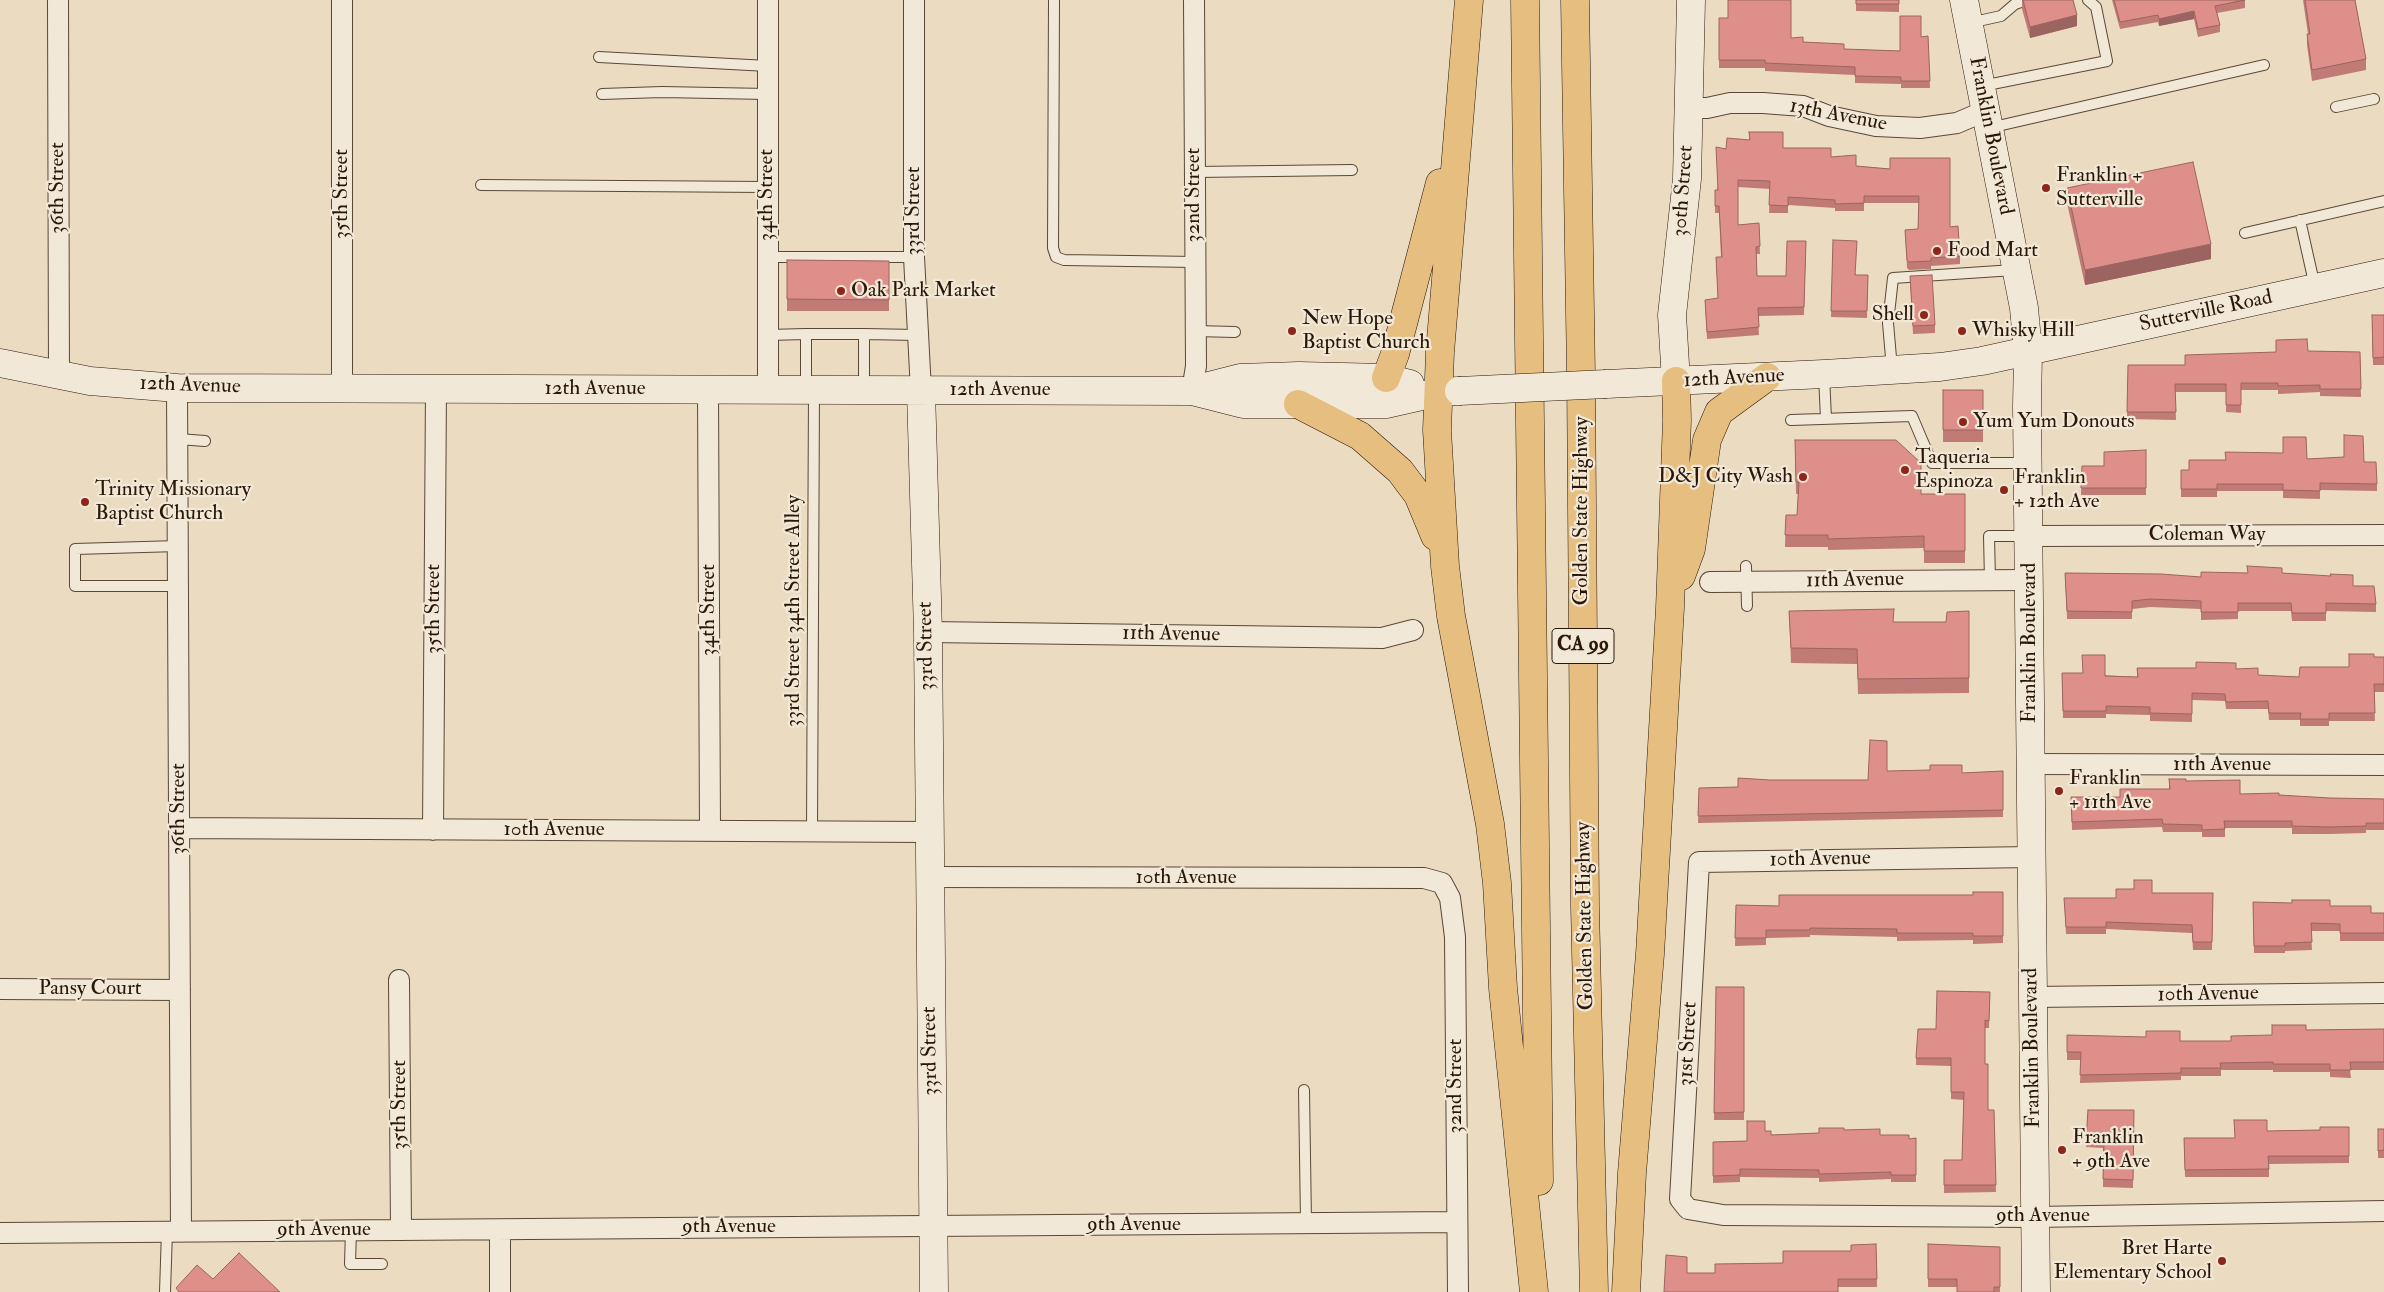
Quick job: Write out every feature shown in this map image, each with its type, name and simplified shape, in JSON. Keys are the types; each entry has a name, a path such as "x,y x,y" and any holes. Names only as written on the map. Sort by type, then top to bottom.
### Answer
{"highway":[{"path":"1469,0 1458,113 1440,352 1449,391 1437,430 1445,566 1451,616 1490,824 1497,883 1503,988 1534,1292"},
{"name":"CA 99","path":"1525,0 1540,1292"},
{"name":"Golden State Highway","path":"1575,0 1581,374 1585,907 1594,1292"},
{"path":"1386,378 1395,354 1458,113"},
{"path":"1670,608 1691,549 1707,440 1719,412 1767,377"},
{"path":"1626,1292 1632,1173 1650,954 1670,608 1678,420 1676,381"},
{"path":"1298,404 1360,436 1400,470 1418,495 1430,521 1445,566"}],"main road":[{"name":"30th Street","path":"1676,381 1672,315 1686,196 1691,0"},
{"name":"Franklin Boulevard","path":"1966,12 2024,308 2028,352 2036,1292"},
{"name":"Sutterville Road","path":"2028,352 2384,273"},
{"name":"12th Avenue","path":"0,363 90,381 178,388 1192,391 1243,404 1386,404 1449,391 1892,370 1982,361 2028,352"},
{"name":"12th Avenue","path":"1192,391 1240,378 1299,376 1386,378 1449,391"},
{"name":"33rd Street","path":"921,391 928,632 934,1292"}],"street":[{"name":"36th Street","path":"58,0 59,376"},
{"name":"35th Street","path":"342,0 342,388"},
{"name":"34th Street","path":"768,0 768,390"},
{"name":"33rd Street","path":"914,0 914,257 921,391"},
{"name":"32nd Street","path":"1192,391 1196,366 1194,0"},
{"name":"13th Avenue","path":"1688,108 1707,108 1730,103 1793,105 1876,126 1920,128 1957,123 1985,109"},
{"name":"36th Street","path":"174,1231 180,990 178,388"},
{"name":"35th Street","path":"433,830 436,388"},
{"name":"34th Street","path":"708,390 710,830"},
{"name":"Coleman Way","path":"2030,536 2384,535"},
{"name":"11th Avenue","path":"1710,582 1746,574 2030,580"},
{"name":"11th Avenue","path":"928,632 1382,638 1413,630"},
{"name":"11th Avenue","path":"2031,764 2384,765"},
{"name":"10th Avenue","path":"179,828 929,832"},
{"name":"10th Avenue","path":"1699,862 2031,857"},
{"name":"31st Street","path":"1699,862 1680,1199 1688,1210 1701,1212"},
{"name":"10th Avenue","path":"930,877 1424,878 1442,883"},
{"name":"32nd Street","path":"1442,883 1450,898 1455,937 1458,1292"},
{"name":"35th Street","path":"399,980 401,1230"},
{"name":"Pansy Court","path":"0,989 180,990"},
{"name":"10th Avenue","path":"2032,997 2384,993"},
{"name":"9th Avenue","path":"1701,1212 1723,1215 2035,1216 2384,1211"},
{"name":"9th Avenue","path":"0,1233 1457,1222"},
{"path":"500,1230 500,1292"}],"lane":[{"path":"1054,0 1052,248 1056,257 1064,260 1195,262"},
{"path":"1966,12 2001,16 2015,4 2027,0"},
{"path":"1985,109 2107,62 2096,7 2088,0"},
{"path":"599,57 768,66"},
{"path":"1985,109 2264,66"},
{"path":"602,94 662,92 767,94"},
{"path":"2336,107 2374,99"},
{"path":"1195,172 1352,170"},
{"path":"481,185 767,187"},
{"path":"2245,233 2384,201"},
{"path":"2300,220 2315,288"},
{"path":"767,257 914,257"},
{"path":"1892,370 1888,323 1893,278 2017,270"},
{"path":"1195,331 1235,332"},
{"name":"33rd Street 34th Street Alley","path":"806,334 810,390 812,832"},
{"path":"864,334 864,391"},
{"path":"767,335 917,335"},
{"path":"1824,374 1826,419"},
{"path":"1792,420 1912,416 1932,463 2028,464"},
{"path":"178,439 205,441"},
{"path":"1990,580 1989,536 2030,536"},
{"path":"178,546 75,549 75,586 178,586"},
{"path":"1746,574 1746,606"},
{"path":"1304,1090 1306,1222"},
{"path":"350,1230 350,1264 382,1264"},
{"path":"165,1292 174,1231"}],"building":[{"path":"1728,0 1791,0 1791,38 1803,37 1803,42 1844,44 1844,49 1900,51 1900,16 1921,16 1921,37 1928,36 1930,81 1901,81 1901,77 1855,76 1855,67 1765,63 1765,60 1719,60 1719,18 1728,18"},
{"path":"1856,0 1899,0 1899,4 1856,4"},
{"path":"2023,0 2073,0 2077,15 2030,27"},
{"path":"2114,0 2245,0 2215,6 2220,25 2198,29 2194,11 2159,19 2158,15 2120,22"},
{"path":"2305,0 2355,0 2366,59 2312,70 2307,34 2310,34"},
{"path":"1749,132 1783,132 1783,148 1831,148 1831,157 1856,155 1856,166 1890,169 1890,158 1950,158 1950,227 1958,226 1960,256 1931,258 1931,261 1909,262 1907,260 1905,230 1918,229 1919,196 1864,196 1864,203 1835,204 1835,200 1788,197 1788,206 1769,205 1770,181 1738,180 1738,225 1759,223 1760,246 1756,247 1757,276 1786,276 1787,241 1806,241 1804,307 1758,308 1759,327 1707,332 1705,300 1718,298 1716,257 1722,257 1719,206 1715,206 1715,190 1718,190 1716,147 1726,149 1727,138 1750,140"},
{"path":"2193,162 2211,244 2085,270 2067,188"},
{"path":"1833,240 1857,241 1855,275 1868,275 1867,311 1831,311"},
{"path":"787,260 889,261 889,300 787,299"},
{"path":"1932,275 1935,325 1913,326 1910,276"},
{"path":"2372,315 2384,315 2384,357 2373,358"},
{"path":"2307,339 2308,351 2360,352 2361,389 2320,389 2320,385 2278,386 2278,383 2241,383 2241,405 2226,405 2226,384 2175,384 2176,412 2127,412 2128,365 2185,365 2185,355 2276,352 2276,340"},
{"name":"Yum Yum Donouts","path":"1943,390 1983,390 1983,430 1943,430"},
{"path":"2344,435 2363,436 2364,462 2376,462 2377,484 2320,483 2320,491 2283,490 2283,484 2217,484 2217,489 2181,489 2181,470 2189,470 2189,460 2226,460 2225,452 2283,453 2283,437 2306,437 2307,459 2344,457"},
{"path":"1795,440 1896,440 1921,463 1921,494 1965,494 1965,551 1924,551 1924,536 1828,539 1828,535 1785,535 1786,515 1797,515 1799,482 1796,482"},
{"path":"2146,450 2146,488 2081,488 2082,466 2104,466 2104,452"},
{"path":"2247,566 2282,568 2282,573 2331,576 2330,574 2353,575 2353,586 2374,586 2376,604 2326,603 2326,613 2292,613 2291,603 2238,603 2238,612 2201,612 2201,601 2150,599 2132,601 2132,612 2067,611 2065,573 2161,574 2201,577 2201,572 2248,573"},
{"path":"1894,609 1893,622 1946,622 1947,612 1969,611 1969,678 1858,679 1857,649 1791,648 1789,611"},
{"path":"2349,654 2374,654 2374,657 2384,657 2384,684 2374,684 2375,713 2329,713 2329,719 2300,719 2301,713 2269,713 2268,701 2226,702 2225,694 2192,693 2192,714 2150,713 2150,707 2106,706 2106,711 2063,711 2062,673 2083,673 2082,655 2105,655 2105,676 2138,677 2137,668 2196,668 2196,662 2236,663 2236,669 2258,668 2258,675 2299,677 2300,667 2349,667"},
{"path":"1870,740 1887,741 1887,771 1930,770 1930,765 1962,765 1962,773 2003,771 2003,810 1698,816 1699,788 1738,787 1738,778 1770,780 1868,780"},
{"path":"2169,779 2186,779 2186,781 2240,780 2240,794 2279,793 2279,795 2330,798 2384,799 2384,823 2366,823 2366,826 2330,827 2292,826 2292,821 2224,821 2225,829 2202,830 2202,825 2163,824 2162,819 2072,822 2071,797 2120,797 2120,789 2170,789"},
{"path":"2134,880 2152,880 2152,893 2213,893 2212,942 2193,942 2192,925 2106,922 2106,927 2066,927 2064,898 2116,898 2116,889 2134,889"},
{"path":"1973,892 2003,892 2003,936 1973,936 1973,933 1897,933 1897,929 1810,928 1810,930 1766,930 1766,938 1735,938 1736,905 1779,906 1779,895 1973,895"},
{"path":"2292,900 2330,900 2330,906 2371,906 2371,913 2384,913 2384,933 2340,933 2340,924 2311,923 2312,942 2285,943 2285,946 2254,946 2253,902 2292,903"},
{"path":"1716,987 1744,987 1744,1112 1714,1113"},
{"path":"1937,991 1990,992 1989,1021 1985,1020 1985,1064 1988,1064 1988,1110 1994,1110 1996,1185 1944,1185 1944,1160 1962,1160 1964,1092 1951,1092 1951,1058 1916,1058 1918,1029 1936,1029"},
{"path":"2272,1025 2306,1025 2306,1030 2384,1029 2384,1062 2350,1062 2351,1070 2330,1070 2330,1064 2273,1064 2273,1062 2220,1063 2221,1068 2181,1068 2181,1073 2080,1075 2081,1052 2067,1052 2067,1035 2146,1037 2146,1031 2180,1031 2180,1041 2231,1041 2231,1036 2272,1035"},
{"path":"2088,1110 2134,1110 2133,1180 2103,1179 2104,1140 2086,1140"},
{"path":"2234,1120 2267,1120 2267,1131 2320,1130 2320,1127 2349,1127 2349,1156 2268,1156 2269,1169 2185,1170 2184,1138 2235,1138"},
{"path":"1747,1121 1765,1121 1765,1131 1771,1131 1771,1135 1819,1133 1819,1128 1844,1128 1844,1130 1880,1129 1880,1135 1909,1135 1909,1139 1916,1138 1916,1175 1891,1175 1891,1172 1819,1174 1819,1170 1740,1169 1740,1175 1713,1176 1713,1142 1747,1141"},
{"path":"2378,1129 2384,1129 2384,1150 2378,1151"},
{"path":"1876,1244 1877,1279 1838,1279 1838,1292 1664,1292 1666,1255 1687,1257 1687,1273 1715,1273 1715,1264 1783,1263 1783,1251 1851,1251 1851,1245"},
{"path":"1928,1244 2000,1247 2000,1287 1994,1287 1994,1292 1957,1292 1957,1279 1928,1279"},
{"path":"239,1253 280,1292 179,1292 176,1288 197,1265 213,1279"}],"place":[{"name":"Franklin + Sutterville","path":"2046,188"},
{"name":"Food Mart","path":"1937,251"},
{"name":"Oak Park Market","path":"841,291"},
{"name":"Shell","path":"1924,315"},
{"name":"New Hope Baptist Church","path":"1292,331"},
{"name":"Whisky Hill","path":"1962,331"},
{"name":"Yum Yum Donouts","path":"1963,422"},
{"name":"Taqueria Espinoza","path":"1905,470"},
{"name":"D&J City Wash","path":"1803,477"},
{"name":"Franklin + 12th Ave","path":"2004,490"},
{"name":"Trinity Missionary Baptist Church","path":"85,502"},
{"name":"Franklin + 11th Ave","path":"2059,791"},
{"name":"Franklin + 9th Ave","path":"2062,1150"},
{"name":"Bret Harte Elementary School","path":"2222,1261"}]}
